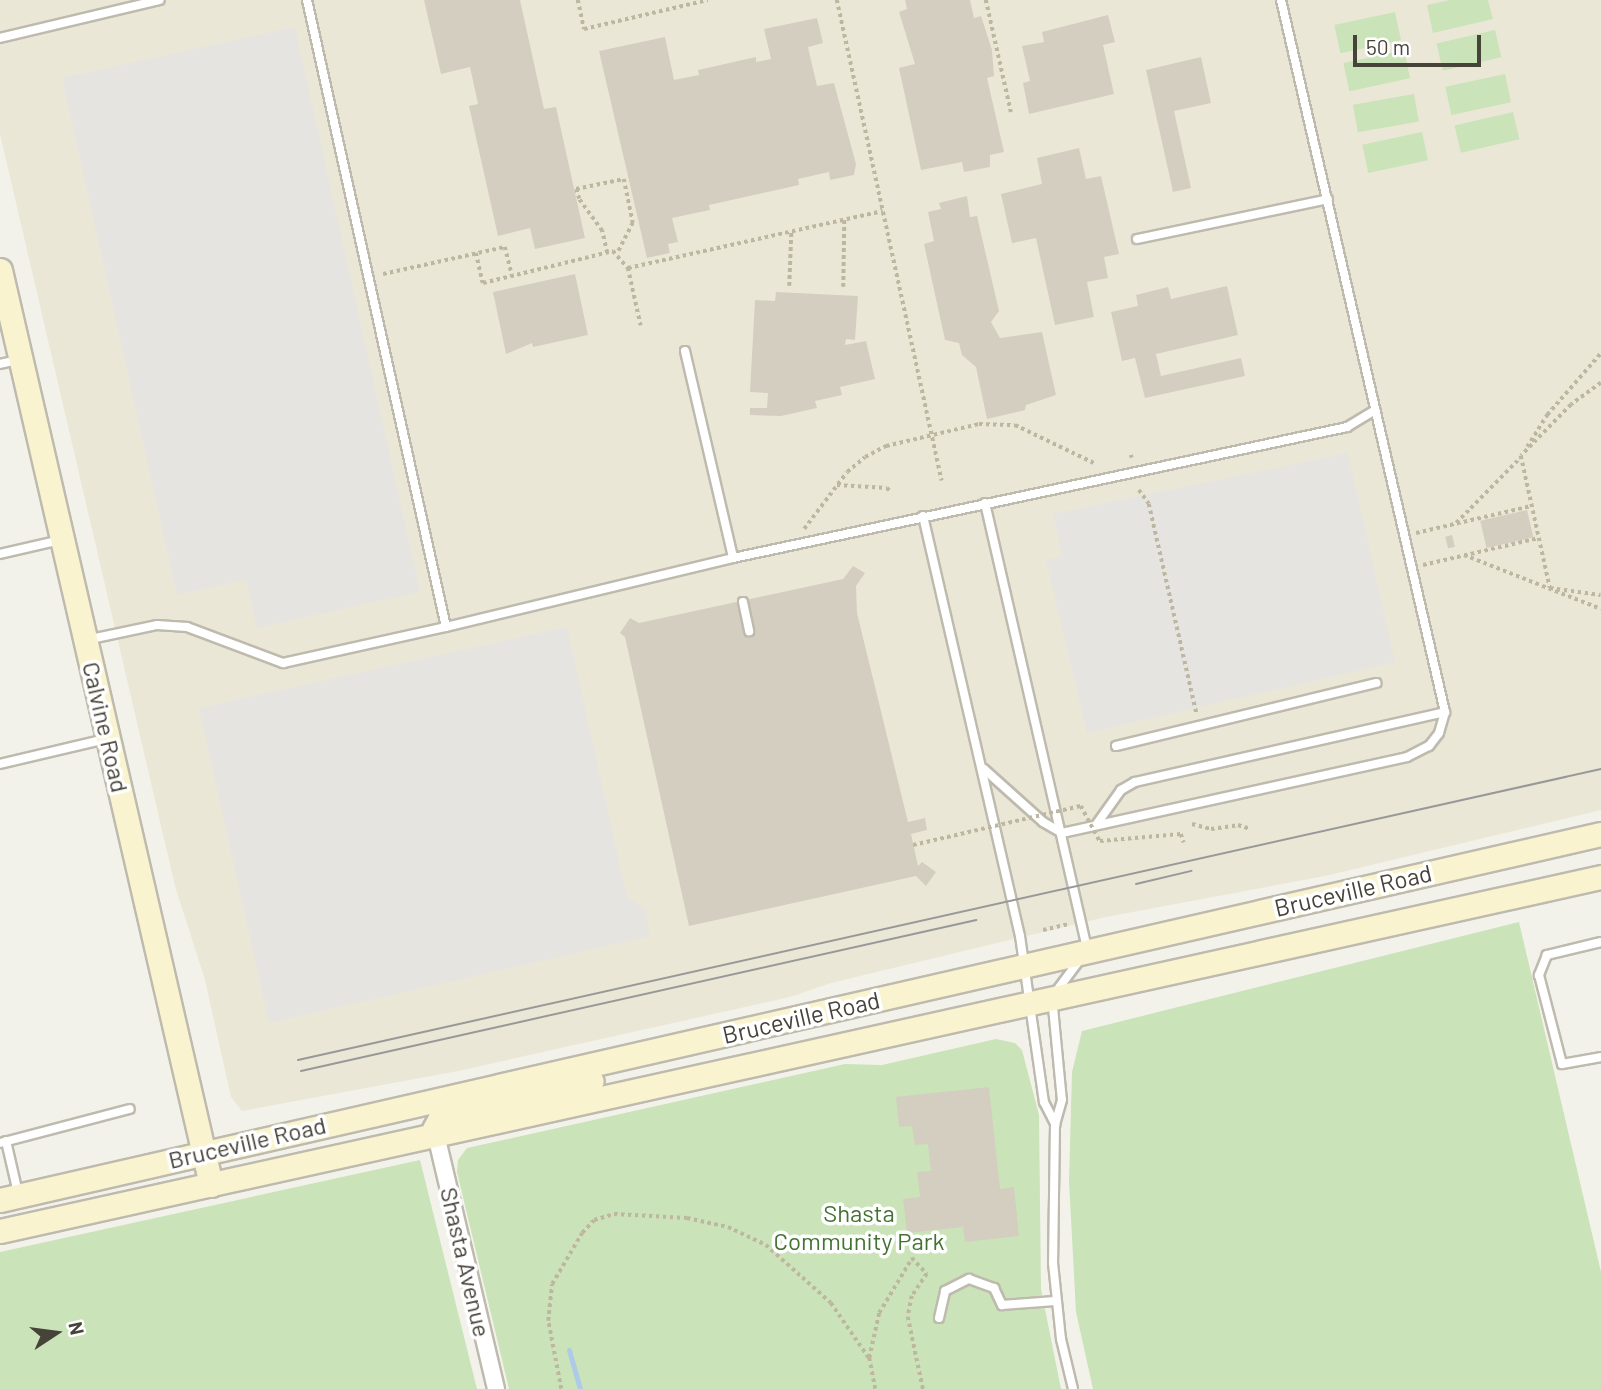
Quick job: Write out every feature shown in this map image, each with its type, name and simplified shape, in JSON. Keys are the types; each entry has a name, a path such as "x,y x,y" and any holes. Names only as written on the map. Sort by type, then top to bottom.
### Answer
{"main road":[{"name":"Calvine Road","path":"0,270 10,362 63,539 211,1185"},
{"name":"Bruceville Road","path":"10,1198 203,1151 622,1059 1025,964 1601,834"},
{"name":"Bruceville Road","path":"0,1231 1601,877"},
{"path":"436,1135 434,1128 440,1118 586,1083 604,1076 622,1059"}],"street":[{"name":"Shasta Avenue","path":"436,1135 496,1389"}],"lane":[{"path":"0,38 160,0"},
{"path":"307,0 446,627"},
{"path":"984,769 1043,822 1062,833 1407,757 1429,746 1439,733 1445,712 1282,0"},
{"path":"1137,239 1328,199"},
{"path":"685,351 733,558"},
{"path":"86,640 157,625 187,627 283,663 733,558 1347,427 1375,410"},
{"path":"985,503 1087,950 1052,998 1062,1100 1055,1124 1055,1301 1073,1389"},
{"path":"923,516 984,769 1025,964 1028,1003 1044,1102 1055,1124"},
{"path":"0,554 63,539"},
{"path":"743,602 749,631"},
{"path":"1116,746 1377,683"},
{"path":"1096,825 1121,790 1135,782 1445,712"},
{"path":"0,764 110,739"},
{"path":"1601,942 1547,955 1539,975 1562,1064 1601,1057"},
{"path":"10,1198 3,1142 130,1109"},
{"path":"939,1318 945,1291 969,1279 994,1289 1002,1305 1055,1301"}],"path":[{"path":"578,0 584,29 708,0"},
{"path":"837,0 942,481"},
{"path":"986,0 1011,111"},
{"path":"607,253 602,231 579,199 576,189 624,179 633,223 617,254"},
{"path":"628,268 883,211"},
{"path":"843,288 844,220"},
{"path":"789,286 791,233"},
{"path":"383,274 505,247 512,275"},
{"path":"475,254 482,283 607,253 617,254 628,268 641,326"},
{"path":"1550,587 1521,456 1547,415 1601,353"},
{"path":"1456,523 1563,412 1600,384"},
{"path":"804,529 837,485 865,457 932,435 979,424 1015,425 1094,463"},
{"path":"837,485 887,488 891,492"},
{"path":"1139,490 1149,504 1198,717"},
{"path":"1404,536 1532,506"},
{"path":"1411,568 1539,538"},
{"path":"1464,555 1601,609"},
{"path":"1550,587 1601,594"},
{"path":"913,845 1081,806 1100,841 1181,834 1184,843"},
{"path":"1192,824 1210,829 1238,825 1250,829"},
{"path":"1043,930 1069,924"},
{"path":"561,1389 548,1321 552,1284 582,1233 594,1220 614,1214 687,1218 728,1227 766,1245 831,1303 869,1358 875,1389"},
{"path":"869,1358 883,1301 912,1258 927,1273 912,1296 908,1317 923,1389"}],"shaded area":[{"path":"0,0 1601,0 1601,810 1325,876 1106,917 831,983 790,997 458,1071 242,1111 231,1097 205,980 175,886 0,134"},
{"path":"295,27 420,592 257,628 246,580 177,595 62,78"},
{"path":"1348,453 1395,662 1087,733 1046,560 1062,556 1053,514"},
{"path":"567,627 627,897 645,908 650,936 269,1023 199,708"}],"green space":[{"path":"1450,0 1488,0 1493,19 1433,33 1427,5"},
{"path":"1395,12 1401,40 1340,53 1334,25"},
{"path":"1495,30 1501,57 1443,71 1437,43"},
{"path":"1404,50 1410,78 1349,91 1343,63"},
{"path":"1505,74 1511,102 1451,115 1445,87"},
{"path":"1414,94 1419,122 1358,132 1353,105"},
{"path":"1513,112 1519,139 1461,153 1455,125"},
{"path":"1422,132 1428,160 1368,173 1362,145"},
{"path":"1519,922 1601,1272 1601,1389 1093,1389 1076,1312 1069,1181 1072,1072 1082,1031"},
{"name":"Shasta Community Park","path":"996,1039 1015,1043 1022,1050 1039,1115 1041,1289 1061,1389 509,1389 457,1172 458,1160 467,1148 845,1064 882,1065"},
{"path":"420,1160 477,1389 0,1389 0,1252"}],"building":[{"path":"424,0 520,0 544,109 556,107 585,238 535,249 530,228 498,236 469,106 478,104 470,67 441,74"},
{"path":"905,0 970,0 974,18 981,16 992,50 994,76 987,78 1004,152 990,155 990,167 964,172 962,162 921,170 899,68 915,64 899,12 907,9"},
{"path":"1108,15 1115,42 1103,45 1114,94 1029,114 1023,83 1030,81 1022,46 1044,42 1042,32"},
{"path":"817,18 823,43 808,47 817,86 834,83 856,164 854,175 830,180 829,172 798,179 799,185 709,205 710,210 672,218 678,242 668,244 670,253 647,258 599,51 665,37 674,80 699,75 698,70 756,57 756,62 771,59 764,29"},
{"path":"1201,57 1211,103 1174,111 1191,188 1173,192 1146,70"},
{"path":"1079,148 1086,179 1101,176 1119,254 1104,257 1108,278 1087,282 1094,317 1055,325 1036,238 1012,243 1001,194 1042,184 1037,158"},
{"path":"967,196 970,217 977,216 999,311 991,322 1000,338 1042,332 1056,395 1026,405 1025,410 987,419 976,367 962,355 959,343 945,340 924,244 934,241 928,212 941,209 939,203"},
{"path":"575,274 588,335 533,347 532,343 506,354 493,292"},
{"path":"1227,286 1238,335 1156,354 1161,376 1241,358 1245,376 1145,398 1135,358 1122,361 1111,312 1138,306 1136,295 1168,287 1171,299"},
{"path":"776,292 858,296 855,340 846,339 845,345 866,341 875,379 840,387 842,395 815,401 817,408 781,416 750,415 750,408 767,408 768,393 750,392 755,300 775,301"},
{"path":"1527,510 1533,537 1487,548 1480,521"},
{"path":"1452,535 1455,547 1448,548 1445,537"},
{"path":"853,566 865,573 856,586 857,613 908,822 925,818 927,830 911,834 918,866 922,862 936,872 926,886 916,876 689,926 625,637 620,633 630,618 639,623 843,579"},
{"path":"989,1087 1000,1189 1014,1187 1019,1236 965,1242 963,1227 907,1233 903,1199 920,1197 917,1172 931,1171 928,1144 915,1145 912,1126 899,1127 896,1097"}],"waterway":[{"path":"569,1350 580,1389"}],"tram line":[{"path":"298,1060 1601,769"},
{"path":"1136,884 1191,871"},
{"path":"301,1071 976,920"}]}
